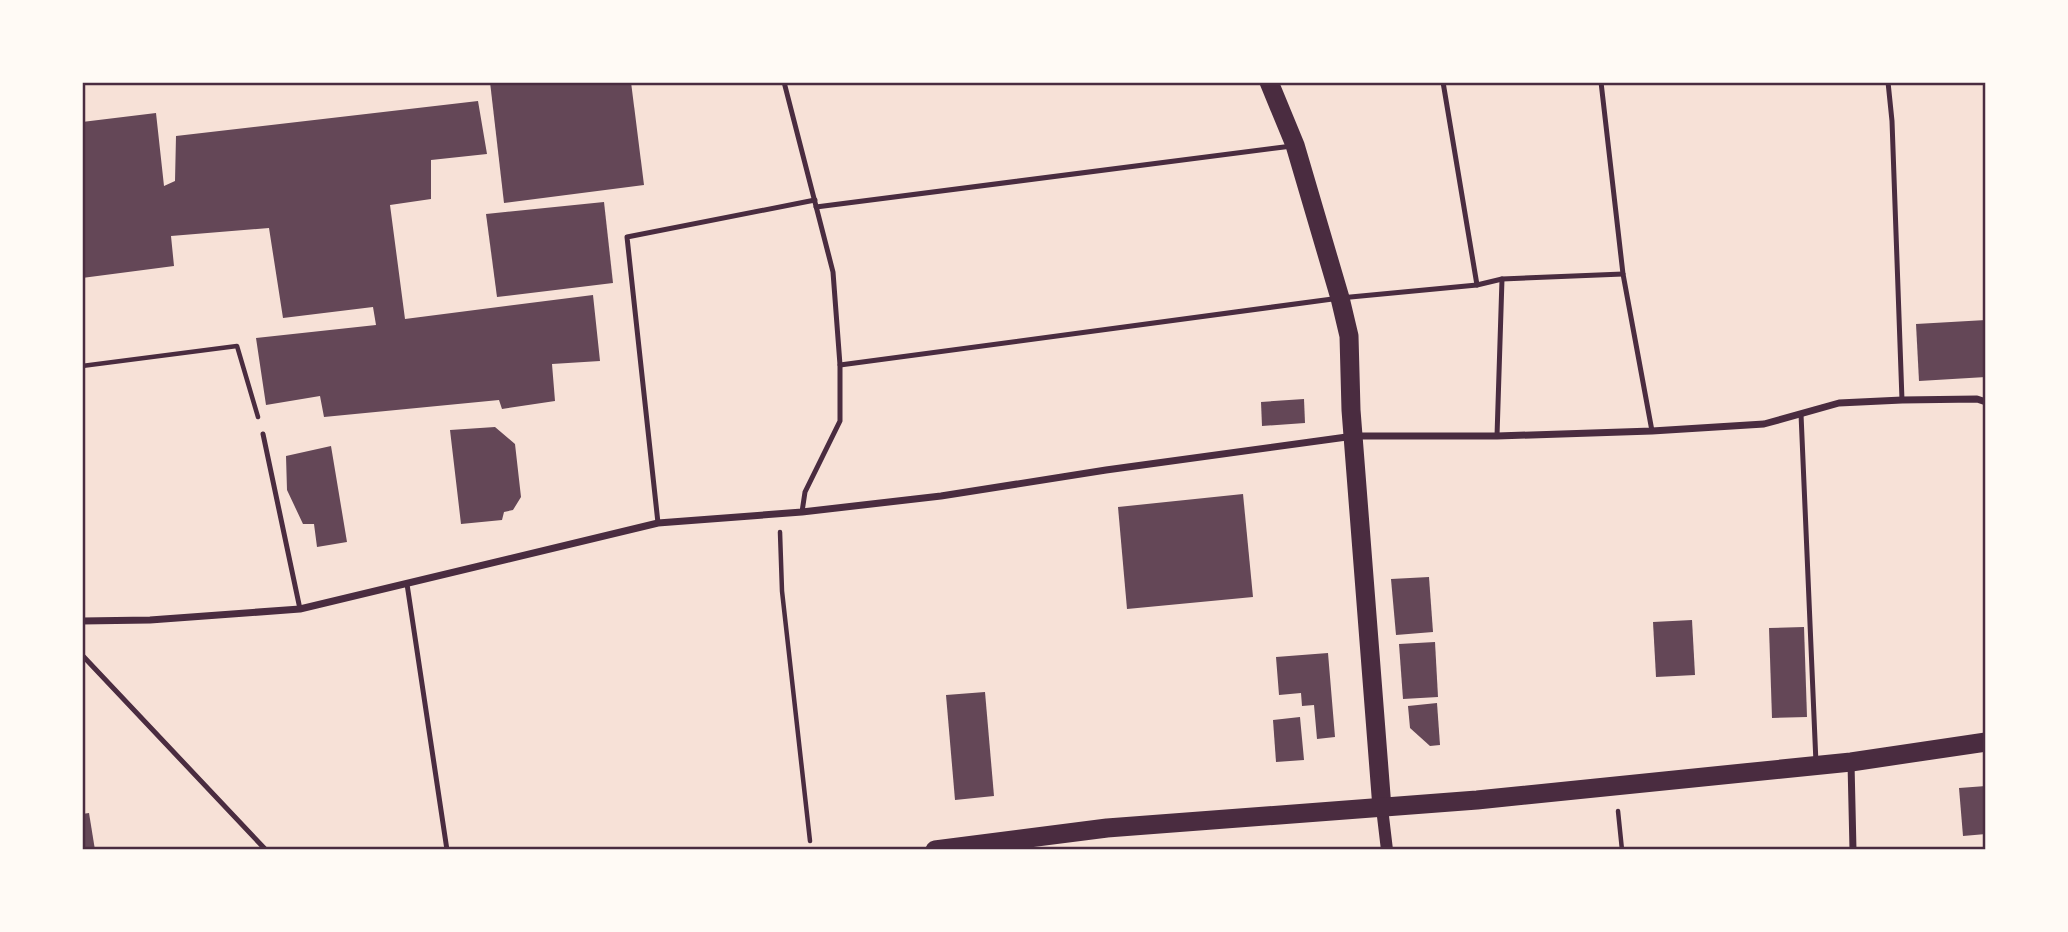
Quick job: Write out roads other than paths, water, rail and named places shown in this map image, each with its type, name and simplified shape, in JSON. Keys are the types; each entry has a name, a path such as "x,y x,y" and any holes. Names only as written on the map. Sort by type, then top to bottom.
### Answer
{"highway":[{"path":"1269,82 1295,145 1349,336 1382,808"},
{"path":"935,850 1107,828 1382,808 1816,766 1986,742"}],"street":[{"path":"82,621 150,620 300,609 658,523 802,512 995,489 1105,470 1354,436 1497,436 1652,431 1764,424 1839,404 1902,400 1978,399 1986,402"},
{"path":"1851,762 1853,850"},
{"path":"1382,808 1387,850"}],"lane":[{"path":"784,82 833,272 840,365 840,421 805,492 802,512"},
{"path":"1443,82 1477,285"},
{"path":"1601,82 1623,274 1652,431"},
{"path":"1888,82 1892,121 1902,400"},
{"path":"816,207 1295,145"},
{"path":"658,523 627,237 815,200"},
{"path":"840,365 1340,298 1477,285 1502,279 1623,274"},
{"path":"1497,436 1502,279"},
{"path":"1801,414 1816,766"},
{"path":"263,434 300,609"},
{"path":"407,584 447,850"},
{"path":"82,655 266,850"}]}
